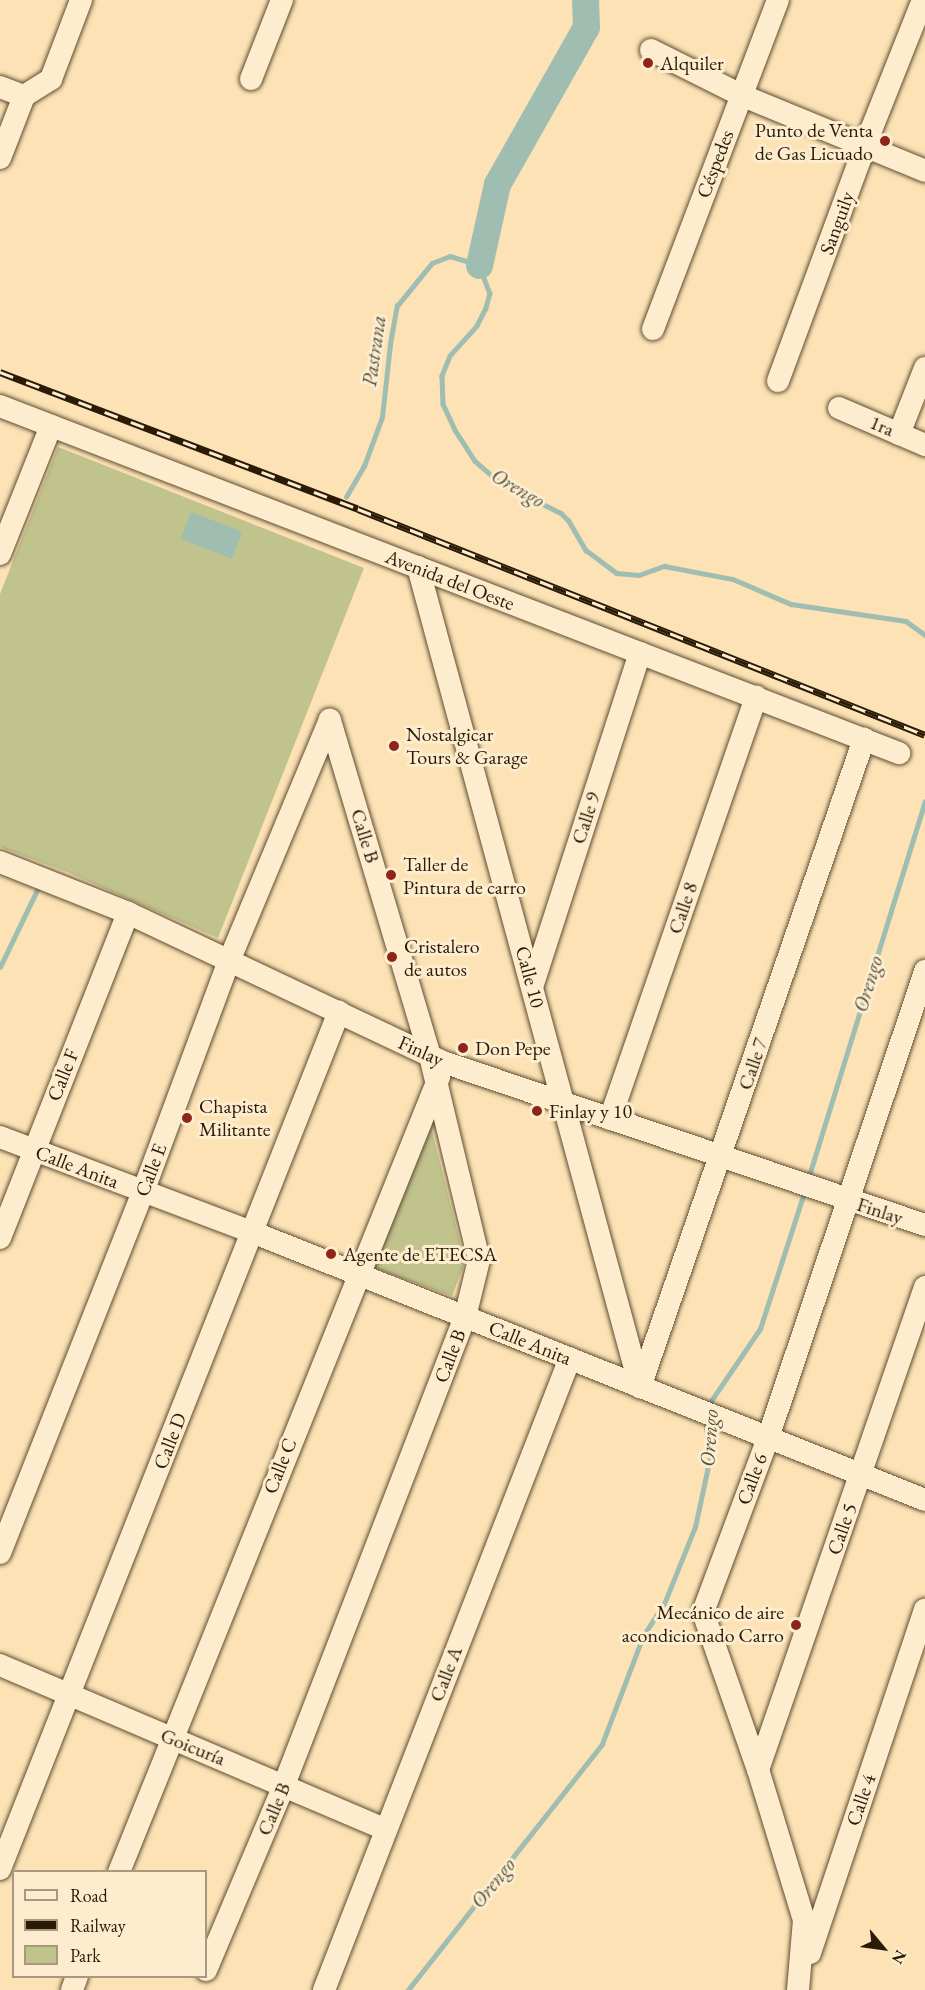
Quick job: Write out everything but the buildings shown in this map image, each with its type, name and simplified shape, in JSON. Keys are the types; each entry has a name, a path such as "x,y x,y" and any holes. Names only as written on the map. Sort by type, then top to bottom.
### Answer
{"street":[{"path":"0,158 24,96 51,79 81,0"},
{"path":"251,79 282,0"},
{"name":"Céspedes","path":"653,329 778,0"},
{"name":"Sanguily","path":"778,381 864,148 923,0"},
{"path":"651,51 741,95 864,148 925,171"},
{"path":"0,87 24,96"},
{"path":"899,434 925,368"},
{"name":"Avenida del Oeste","path":"0,406 899,753"},
{"name":"1ra","path":"838,408 925,445"},
{"path":"0,554 51,426"},
{"name":"Calle 10","path":"418,567 533,984 562,1102 640,1387"},
{"name":"Calle 9","path":"533,984 640,653"},
{"name":"Calle 8","path":"610,1119 756,697"},
{"name":"Calle E","path":"0,1553 143,1192 229,961 330,720"},
{"name":"Calle B","path":"207,1968 284,1785 465,1317 479,1260 438,1066 330,720"},
{"name":"Calle 7","path":"640,1387 864,739"},
{"name":"Finlay","path":"0,862 128,913 339,1012 438,1066 562,1102 925,1226"},
{"name":"Calle F","path":"0,1238 128,913"},
{"name":"Calle 6","path":"798,1990 804,1920 758,1770 703,1612 768,1438 925,971"},
{"name":"Calle D","path":"0,1869 339,1012"},
{"name":"Calle C","path":"120,1870 438,1066"},
{"name":"Calle Anita","path":"0,1137 252,1232 925,1500"},
{"name":"Calle 5","path":"758,1770 925,1287"},
{"name":"Calle A","path":"324,1990 570,1358"},
{"name":"Calle 4","path":"798,1990 925,1610"},
{"name":"Goicuría","path":"0,1665 69,1697 386,1829"}],"green space":[{"path":"58,447 364,568 218,938 67,872 0,847 0,594"},
{"path":"430,1123 465,1262 452,1296 369,1266"}],"shaded area":[{"path":"191,512 242,532 232,559 181,539"}],"waterway":[{"name":"Orengo","path":"479,265 497,184 586,27 585,0"},
{"name":"Orengo","path":"346,497 364,466 382,417 390,344 397,306 432,263 450,256 479,265 490,293 477,326 450,356 442,376 443,404 455,430 475,461 500,483 561,513 569,521 586,550 616,573 639,575 664,566 733,579 791,604 906,621 925,635"},
{"name":"Orengo","path":"808,1179 925,802"},
{"name":"Pastrana","path":"0,967 39,886"},
{"name":"Orengo","path":"709,1408 711,1401 760,1329 805,1190"},
{"name":"Orengo","path":"408,1990 602,1744 643,1636 664,1604 695,1527 710,1457 707,1419"}],"railway":[{"path":"0,372 358,509 925,735"}],"place":[{"name":"Alquiler","path":"648,63"},
{"name":"Punto de Venta de Gas Licuado","path":"885,141"},
{"name":"Nostalgicar Tours & Garage","path":"394,746"},
{"name":"Taller de Pintura de carro","path":"391,875"},
{"name":"Cristalero de autos","path":"392,957"},
{"name":"Don Pepe","path":"463,1048"},
{"name":"Finlay y 10","path":"537,1111"},
{"name":"Chapista Militante","path":"187,1118"},
{"name":"Agente de ETECSA","path":"331,1254"},
{"name":"Mecánico de aire acondicionado Carro","path":"796,1625"}]}
